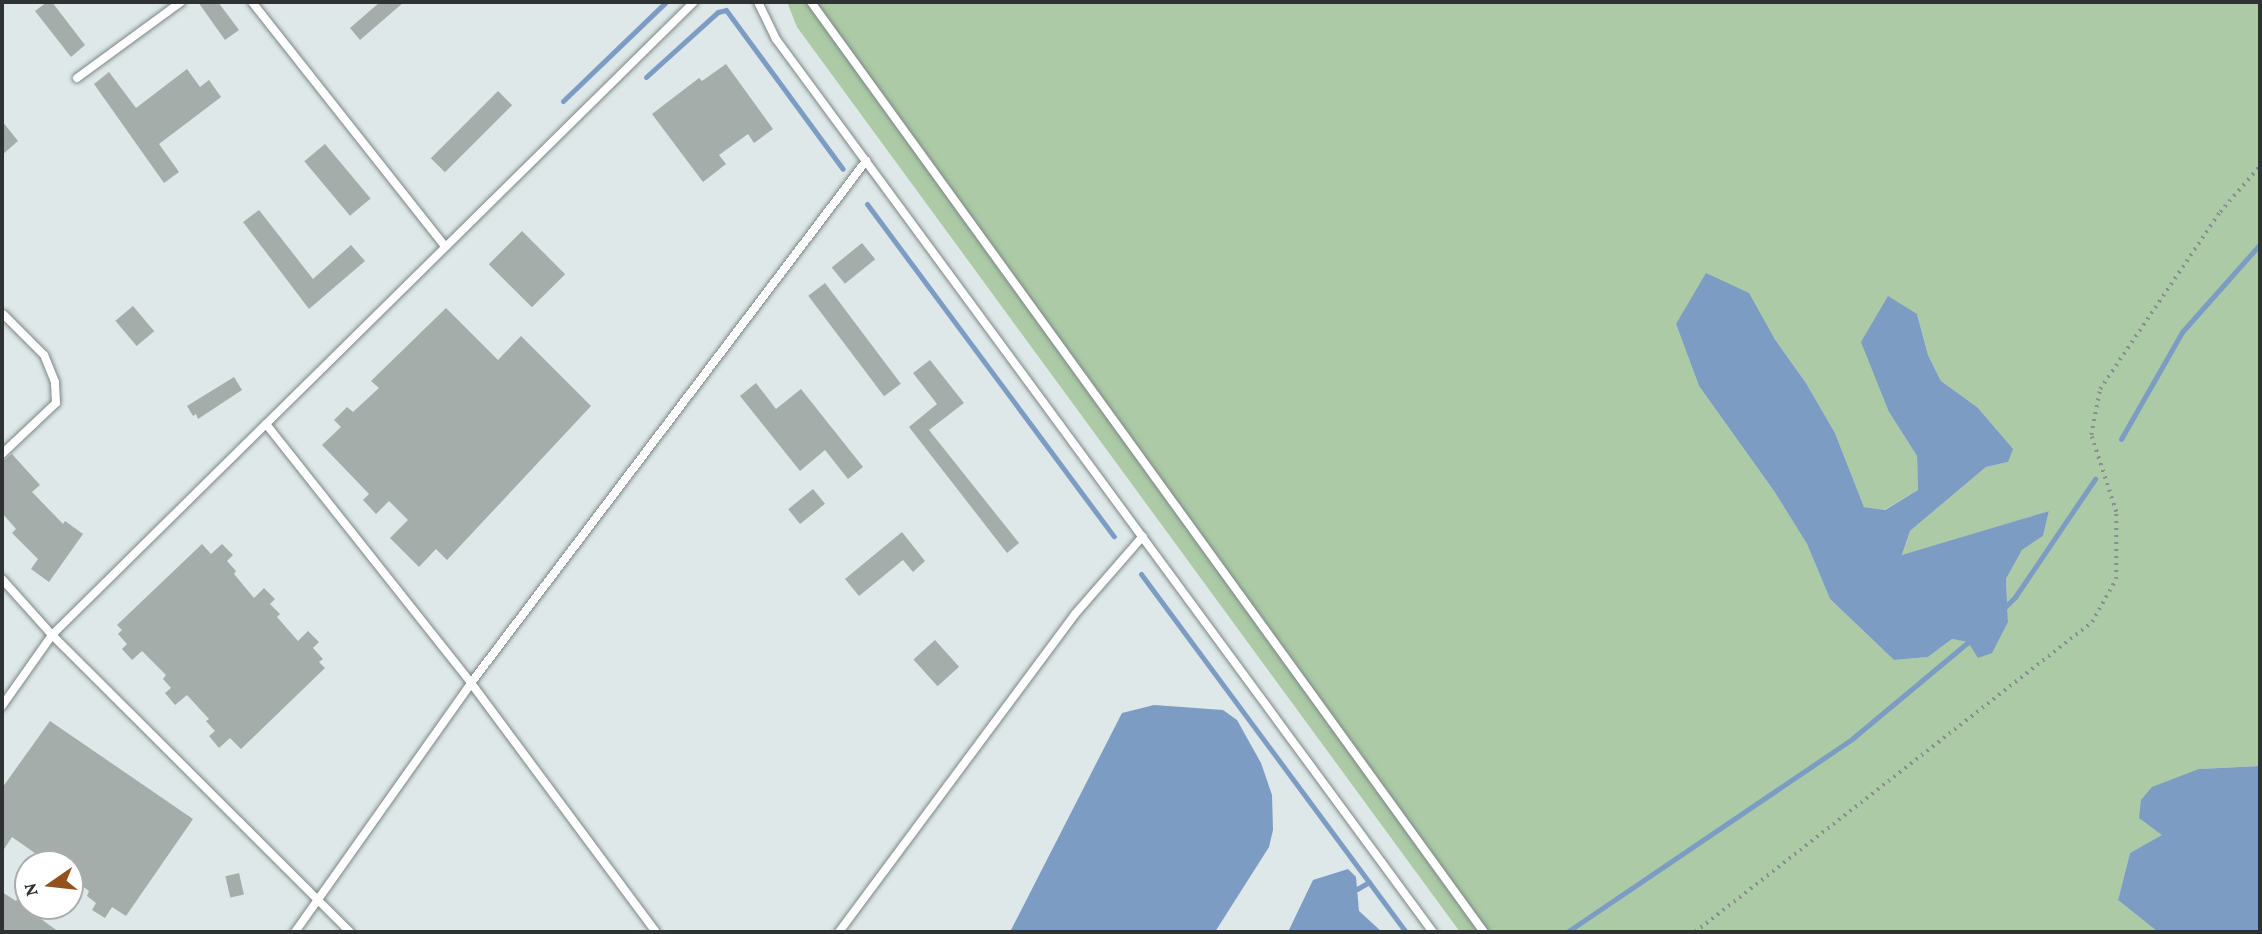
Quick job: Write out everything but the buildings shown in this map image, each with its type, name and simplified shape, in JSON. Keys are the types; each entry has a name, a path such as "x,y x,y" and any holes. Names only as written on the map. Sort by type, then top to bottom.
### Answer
{"lane":[{"path":"76,78 181,2"},
{"path":"252,2 445,246"},
{"path":"2,706 52,635 694,2"},
{"path":"758,2 776,39 1433,932"},
{"path":"811,2 1484,932"},
{"path":"295,932 471,682 866,160"},
{"path":"2,454 56,403 55,382 44,355 4,315"},
{"path":"266,424 471,682 656,932"},
{"path":"839,932 1075,614 1143,536"},
{"path":"2,579 52,635 350,932"}],"path":[{"path":"1695,932 2092,622 2116,579 2116,512 2091,435 2100,389 2220,212 2260,166"}],"green space":[{"path":"787,2 2260,2 2260,766 2199,769 2163,835 2130,853 2118,900 2158,932 1460,932 797,27","holes":["1917,314 1928,355 1941,381 1977,407 2008,462 1986,467 1910,531 1902,556 2049,511 2043,536 2022,550 2006,579 2008,622 1969,642 1952,639 1928,657 1894,660 1830,599 1807,544 1774,491 1699,386 1676,324 1774,338 1806,383 1835,433 1864,507 1884,510 1918,490 1917,456 1889,412"]}],"water":[{"path":"1706,273 1749,293 1774,338 1806,383 1835,433 1864,507 1885,510 1918,490 1917,456 1889,412 1861,342 1888,296 1917,314 1928,355 1941,381 1977,407 2013,449 2008,462 1986,467 1910,531 1902,555 2049,511 2043,536 2022,550 2006,579 2008,622 1992,653 1978,658 1968,642 1952,639 1928,657 1894,660 1830,599 1807,544 1774,491 1699,386 1676,324"},
{"path":"1154,705 1223,710 1237,720 1261,763 1272,795 1273,830 1269,847 1215,932 1010,932 1122,713"},
{"path":"2260,766 2260,932 2158,932 2118,900 2130,853 2162,835 2139,818 2141,800 2152,787 2199,769"},
{"path":"1348,869 1356,877 1359,911 1382,932 1288,932 1313,880"}],"waterway":[{"path":"563,101 666,2"},
{"path":"646,77 718,12 726,10 843,169"},
{"path":"867,204 1114,536"},
{"path":"2121,439 2182,332 2260,244"},
{"path":"2004,608 2015,597 2095,479"},
{"path":"1141,574 1406,932"},
{"path":"1567,932 1853,738 1972,639"},
{"path":"1357,889 1369,882"}]}
